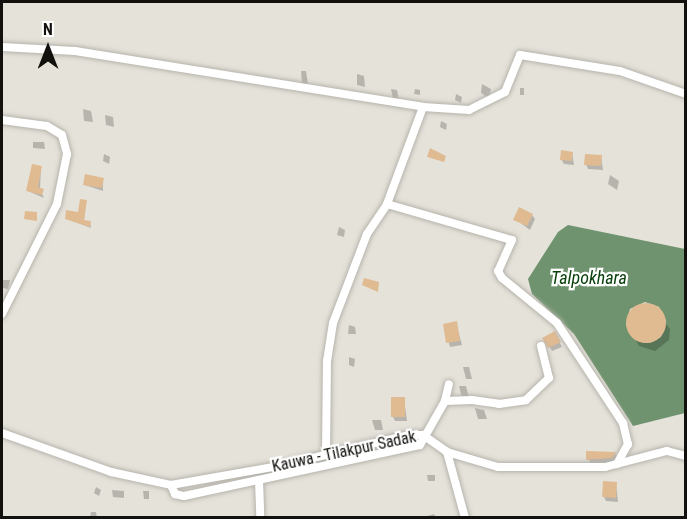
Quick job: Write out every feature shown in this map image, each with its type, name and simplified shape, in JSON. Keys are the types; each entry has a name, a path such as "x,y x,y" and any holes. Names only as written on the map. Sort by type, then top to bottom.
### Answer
{"street":[{"path":"2,48 75,51 423,107 469,110 505,92 520,55 620,70 686,94"},
{"path":"326,454 327,360 333,323 367,234 387,204 423,107"},
{"path":"2,120 47,126 62,135 67,154 57,204 2,314"},
{"path":"387,204 512,240 498,271 502,278 557,323 623,423 628,444 617,464"},
{"path":"445,401 472,400 499,404 526,400 549,378 541,346"},
{"path":"171,485 175,494 184,496 420,445 423,435 445,401 449,384"},
{"name":"Kauwa - Tilakpur Sadak","path":"2,433 111,472 171,485 423,435 447,452 498,467 617,464 667,451 686,456"},
{"path":"447,452 465,518"},
{"path":"260,480 260,518"}],"water":[{"name":"Talpokhara","path":"568,225 685,249 685,413 633,426 574,334 532,294 528,279 558,232","holes":["645,302 659,307 666,321 661,337 650,343 634,339 626,325 630,309"]}],"building":[{"path":"430,148 446,156 444,162 427,157"},
{"path":"561,150 573,152 572,161 560,160"},
{"path":"585,154 602,155 601,166 584,165"},
{"path":"32,164 42,166 38,187 44,189 42,195 26,191"},
{"path":"85,174 104,178 102,188 83,185"},
{"path":"80,199 87,200 84,220 91,221 90,227 65,219 66,210 78,212"},
{"path":"519,207 533,214 527,226 513,220"},
{"path":"25,211 37,212 37,221 24,219"},
{"path":"364,278 379,282 378,292 362,285"},
{"path":"646,303 660,309 666,323 660,337 646,343 632,337 626,323 632,309"},
{"path":"457,321 460,341 446,343 443,324"},
{"path":"555,331 561,342 548,348 542,338"},
{"path":"391,397 405,397 405,417 391,417"},
{"path":"586,451 616,452 613,458 586,460"},
{"path":"603,481 617,482 616,498 602,497"}]}
